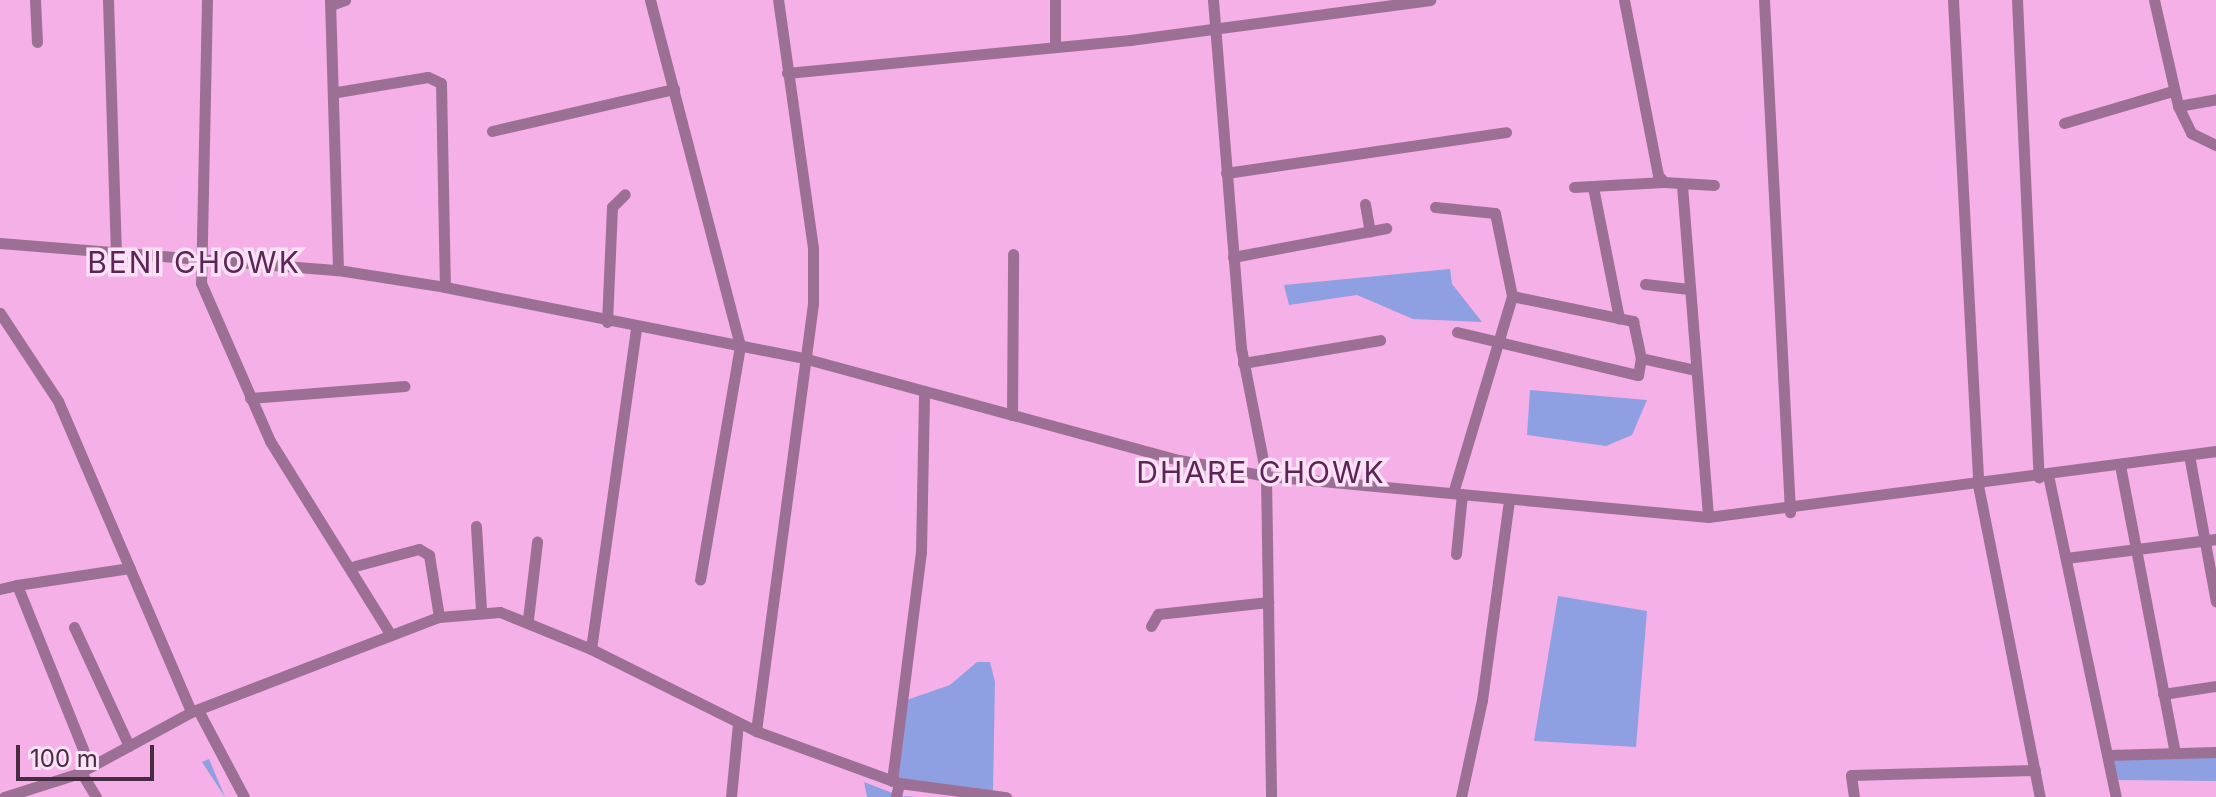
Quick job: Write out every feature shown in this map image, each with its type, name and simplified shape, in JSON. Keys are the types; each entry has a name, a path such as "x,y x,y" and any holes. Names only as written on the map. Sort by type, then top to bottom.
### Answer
{"street":[{"path":"35,0 37,42"},
{"path":"108,0 116,248"},
{"path":"207,0 199,258 217,329 283,464 355,566 390,634"},
{"path":"338,270 337,92 330,2 345,0"},
{"path":"650,0 740,346 700,580"},
{"path":"756,731 807,359 813,248 778,0"},
{"path":"1055,0 1055,46"},
{"path":"1213,0 1243,363 1266,476 1271,797"},
{"path":"787,73 1214,30 1430,0"},
{"path":"1624,0 1664,182"},
{"path":"1764,0 1790,512"},
{"path":"1953,0 1978,485 2040,797"},
{"path":"2017,0 2043,476 2066,558 2116,797"},
{"path":"2154,0 2172,91 2178,106 2191,133 2216,145"},
{"path":"337,92 428,77 441,83 445,287"},
{"path":"492,131 674,89"},
{"path":"2064,123 2172,91"},
{"path":"2178,106 2216,99"},
{"path":"1226,173 1506,132"},
{"path":"1574,187 1664,182 1714,185"},
{"path":"1682,185 1708,517"},
{"path":"1593,187 1619,318"},
{"path":"607,322 612,207 625,194"},
{"path":"1365,204 1370,232"},
{"path":"1435,207 1495,213 1512,296 1493,344 1458,494 1456,554"},
{"path":"1233,257 1386,228"},
{"path":"0,243 116,248 338,270 445,287 607,322 807,359 1012,415 1266,476 1509,499 1708,517 1790,512 2216,451"},
{"path":"1012,415 1013,254"},
{"path":"1645,284 1689,289"},
{"path":"1457,332 1493,344 1638,375 1641,358 1639,327 1619,318 1512,296"},
{"path":"0,313 46,376 195,711 244,797"},
{"path":"591,649 636,327"},
{"path":"1243,363 1380,340"},
{"path":"1641,358 1695,370"},
{"path":"250,398 405,386"},
{"path":"896,797 919,582 924,391"},
{"path":"2189,455 2211,540 2216,602"},
{"path":"2120,465 2175,753"},
{"path":"1461,797 1482,700 1509,499"},
{"path":"476,526 481,609"},
{"path":"2066,558 2211,540"},
{"path":"528,619 537,542"},
{"path":"355,566 419,549 429,555 439,617"},
{"path":"0,589 130,568"},
{"path":"17,585 96,797"},
{"path":"1151,626 1158,614 1268,602"},
{"path":"4,797 86,770 195,711 390,634 439,617 481,609 528,619 756,731 896,782 1004,797"},
{"path":"74,627 129,746"},
{"path":"2163,694 2216,686"},
{"path":"731,797 738,723"},
{"path":"2108,755 2216,752"},
{"path":"1854,797 1851,775 2035,770"}],"shaded area":[{"path":"1450,269 1452,284 1482,322 1413,319 1357,295 1289,305 1284,285"},
{"path":"1530,390 1647,400 1632,435 1606,446 1527,435"},
{"path":"1558,596 1647,611 1636,747 1534,741"},
{"path":"977,662 990,662 995,682 993,791 887,779 901,702 950,685"},
{"path":"2216,750 2216,781 2118,780 2113,758"},
{"path":"209,759 225,797 202,762"},
{"path":"864,782 900,796 918,797 867,797"}],"district":[{"name":"BENI CHOWK","path":"194,262"},
{"name":"DHARE CHOWK","path":"1261,472"}]}
